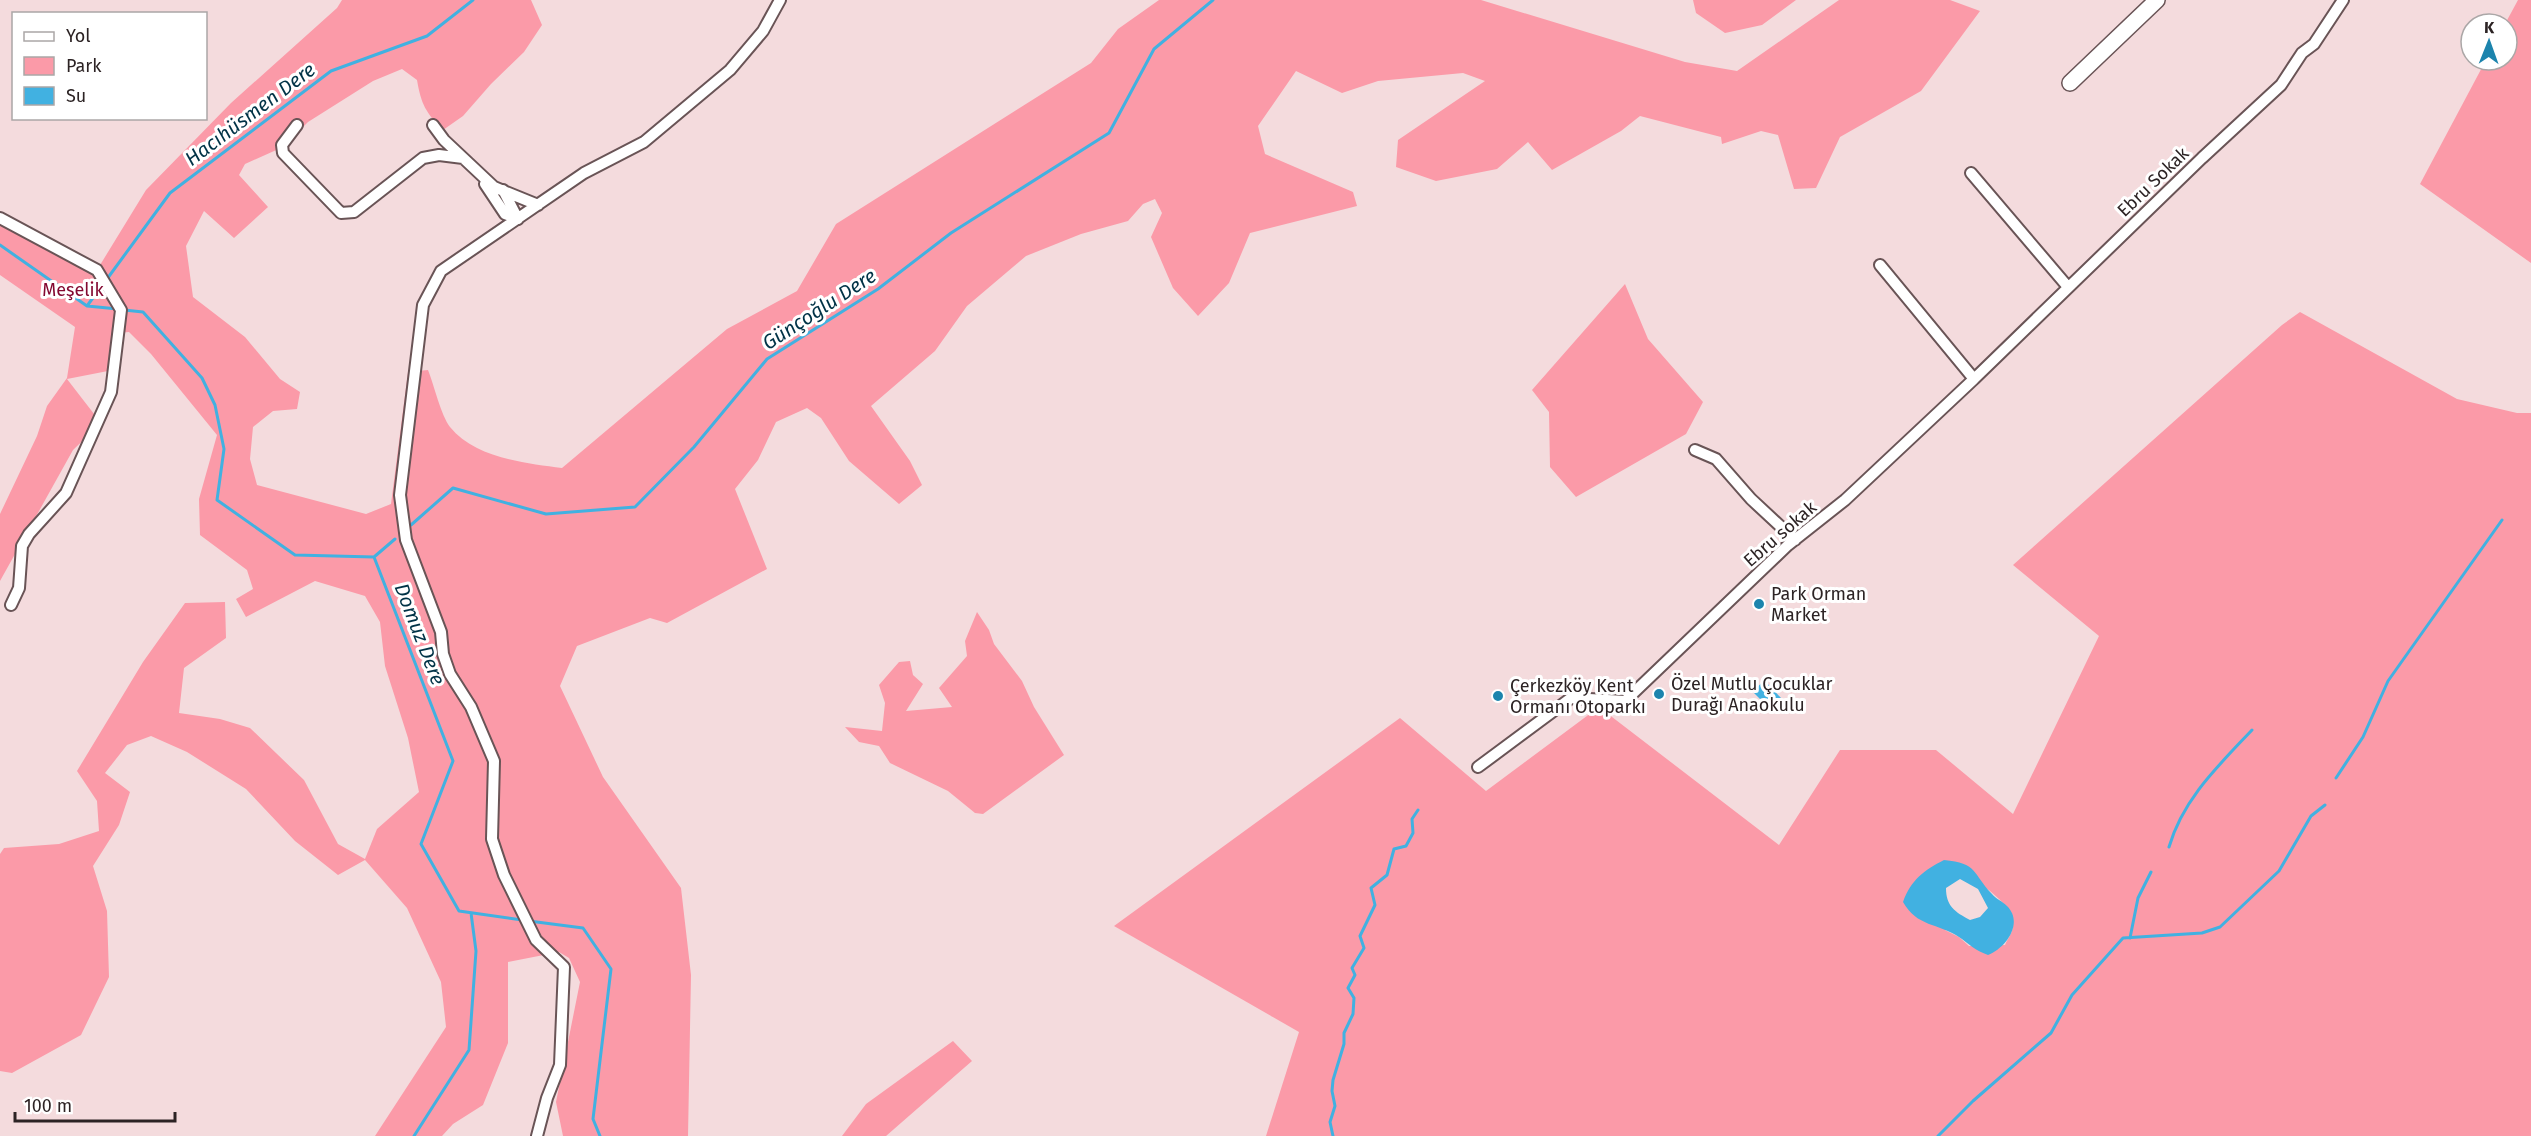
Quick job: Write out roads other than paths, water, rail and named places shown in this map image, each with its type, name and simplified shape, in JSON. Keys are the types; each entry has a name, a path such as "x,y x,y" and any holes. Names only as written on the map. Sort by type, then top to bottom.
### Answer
{"street":[{"path":"537,1136 547,1098 560,1065 564,967 536,940 504,875 492,839 494,760 471,707 450,674 443,654 441,632 406,540 400,495 423,305 441,272 584,173 644,142 721,78 763,31 780,0"},
{"path":"2070,83 2157,0"},
{"name":"Ebru Sokak","path":"1974,379 2281,85 2302,53 2314,44 2343,0"},
{"path":"297,125 282,145 283,153 341,213 354,212 423,158 438,155 463,158"},
{"path":"433,125 494,187 538,205"},
{"path":"477,172 505,214 518,219"},
{"path":"1971,173 2068,287"},
{"path":"503,190 518,219"},
{"path":"0,218 97,270 121,310 111,392 66,493 29,534 22,546 19,588 11,605"},
{"path":"1880,265 1974,379"},
{"name":"Ebru sokak","path":"1478,767 1571,698 1625,701 1795,540 1845,500 1974,379"},
{"path":"1695,450 1716,459 1751,499 1795,540"}],"water":[{"path":"1764,680 1781,698 1770,709 1753,692"},
{"path":"1944,860 1955,861 1969,867 2012,913 2014,920 2011,934 1995,952 1988,955 1959,937 1921,920 1903,902 1914,882","holes":["1960,879 1978,889 1988,908 1980,917 1970,920 1956,911 1946,894 1946,888"]}],"waterway":[{"name":"Hacıhüsmen Dere","path":"107,279 170,193 331,71 427,36 473,0"},
{"name":"Günçoğlu Dere","path":"411,525 453,488 546,514 635,507 694,447 767,359 878,289 951,233 1109,133 1154,49 1213,0"},
{"name":"Domuz Dere","path":"0,245 87,306 118,309"},
{"name":"Hacıhüsmen Dere","path":"87,306 103,284"},
{"name":"Domuz Dere","path":"124,310 143,312 202,378 215,405 224,449 217,500 295,555 374,557 453,761 421,844 459,911 522,920"},
{"path":"2336,778 2363,737 2388,681 2502,520"},
{"name":"Günçoğlu Dere","path":"374,557 395,539"},
{"path":"2169,847 2192,798 2214,770 2252,730"},
{"path":"1938,1136 1973,1101 2051,1033 2072,995 2123,938 2202,933 2220,927 2279,871 2311,816 2325,805"},
{"path":"1333,1136 1330,1122 1335,1106 1332,1091 1333,1080 1344,1044 1344,1033 1353,1014 1354,998 1348,988 1355,975 1352,968 1364,948 1360,936 1375,905 1371,888 1387,875 1394,849 1406,846 1413,833 1412,819 1418,810"},
{"path":"2130,938 2138,898 2151,872"},
{"path":"414,1136 469,1050 476,951 471,913"},
{"name":"Domuz Dere","path":"529,921 583,928 611,969 593,1119 600,1136"}],"place":[{"name":"Park Orman Market","path":"1759,604"},
{"name":"Özel Mutlu Çocuklar Durağı Anaokulu","path":"1659,694"},
{"name":"Çerkezköy Kent Ormanı Otoparkı","path":"1498,696"}],"park label":[{"name":"Meşelik","path":"73,290"}]}
